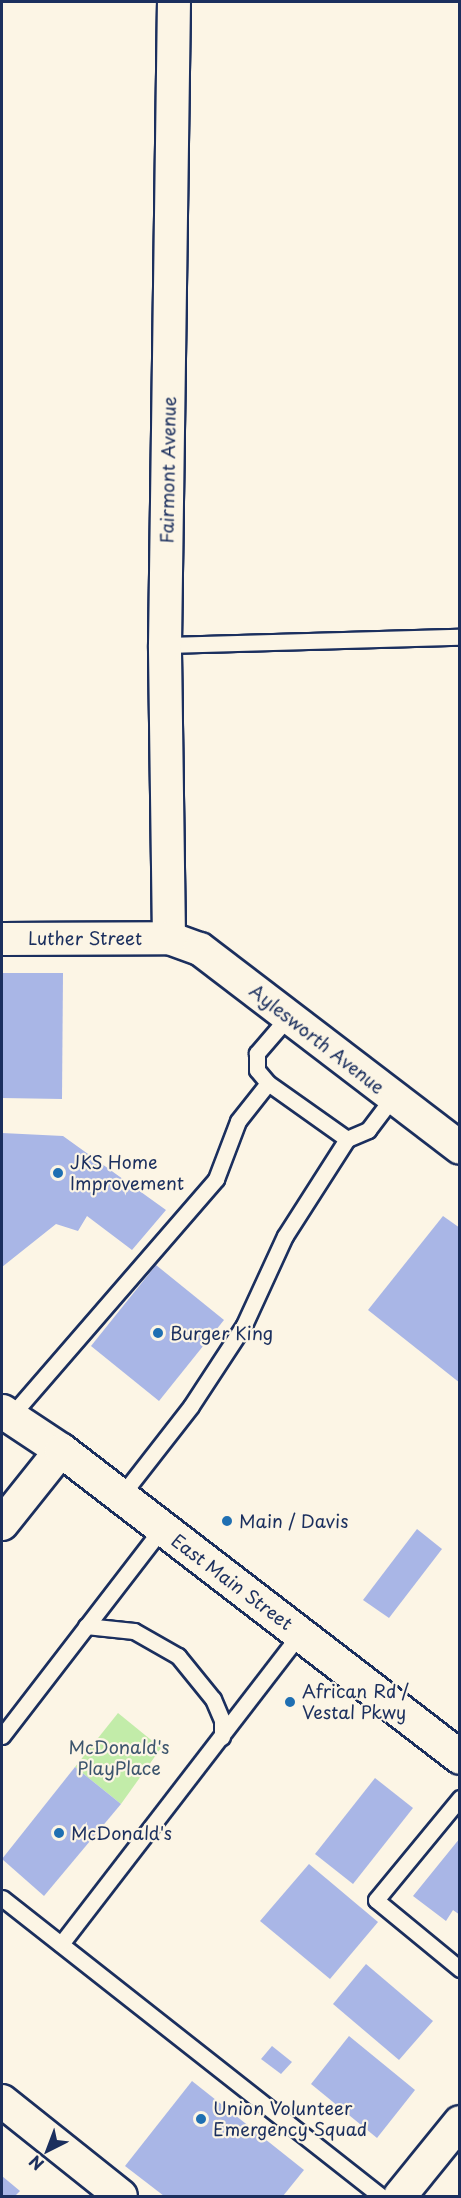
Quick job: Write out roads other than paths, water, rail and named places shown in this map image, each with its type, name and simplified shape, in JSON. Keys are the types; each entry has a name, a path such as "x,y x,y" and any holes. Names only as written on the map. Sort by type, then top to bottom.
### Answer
{"main road":[{"name":"East Main Street","path":"6,1414 61,1450 459,1757"}],"street":[{"name":"Fairmont Avenue","path":"169,938 165,645 174,2"},
{"name":"Luther Street","path":"2,939 169,938"},
{"name":"Aylesworth Avenue","path":"169,938 200,949 459,1148"},
{"path":"2,1524 61,1450"},
{"path":"2,2101 121,2196"},
{"path":"400,2196 459,2122"}],"lane":[{"path":"165,645 459,637"},
{"path":"288,1017 257,1053 257,1070 268,1083 347,1139"},
{"path":"6,1414 216,1179 238,1121 268,1083"},
{"path":"121,1496 191,1406 244,1326 285,1236 347,1139 368,1130 393,1097"},
{"path":"2,1736 162,1528"},
{"path":"86,1626 134,1631 178,1656 213,1699 222,1719 222,1737"},
{"path":"61,1944 300,1634"},
{"path":"459,1798 376,1900 459,1969"},
{"path":"2,1898 381,2196"}],"place":[{"name":"JKS Home Improvement","path":"58,1173"},
{"name":"Burger King","path":"158,1333"},
{"name":"Main / Davis","path":"227,1521"},
{"name":"African Rd / Vestal Pkwy","path":"290,1702"},
{"name":"McDonald's","path":"59,1833"},
{"name":"Union Volunteer Emergency Squad","path":"201,2119"}],"park label":[{"name":"McDonald's PlayPlace","path":"119,1758"}]}
